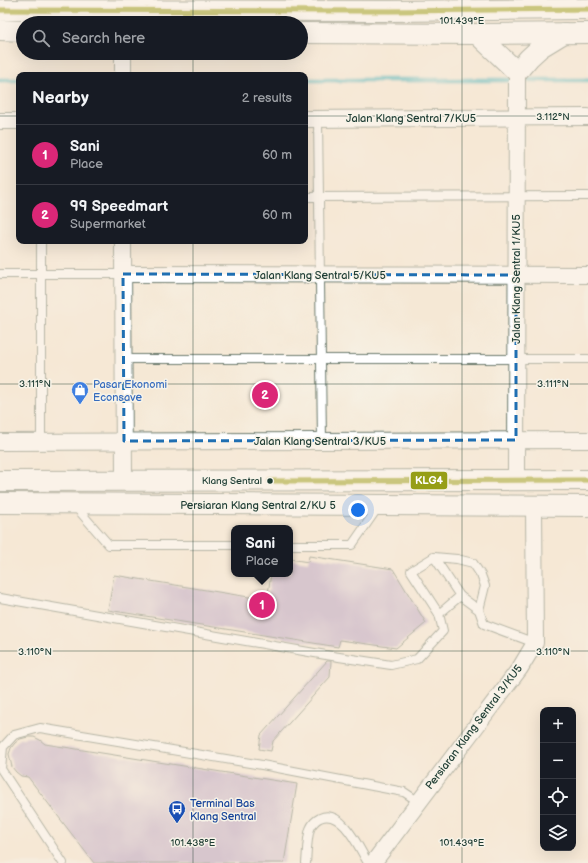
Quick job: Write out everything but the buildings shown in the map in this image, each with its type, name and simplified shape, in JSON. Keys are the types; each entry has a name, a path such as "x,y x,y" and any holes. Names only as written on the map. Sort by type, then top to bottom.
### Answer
{"street":[{"path":"0,10 244,5 548,5 588,9"},
{"path":"0,30 16,30"},
{"path":"308,33 588,33"},
{"path":"477,34 517,72 541,47 564,34"},
{"path":"122,60 123,72"},
{"name":"Jalan Klang Sentral 1/KU5","path":"516,480 517,72"},
{"name":"Jalan Klang Sentral 7/KU5","path":"312,119 588,117"},
{"path":"0,121 16,121"},
{"path":"123,244 124,481"},
{"name":"Jalan Klang Sentral 5/KU5","path":"124,274 588,275"},
{"name":"Jalan Klang Sentral 3/KU5","path":"0,442 588,440"},
{"path":"0,481 588,480"},
{"name":"Persiaran Klang Sentral 2/KU 5","path":"0,503 588,506"},
{"path":"534,506 535,643"},
{"name":"Persiaran Klang Sentral 3/KU5","path":"373,863 520,668 535,643"}],"lane":[{"path":"312,119 319,197 322,441"},
{"path":"308,197 588,196"},
{"path":"41,442 42,244"},
{"path":"0,274 124,274"},
{"path":"124,359 588,359"},
{"path":"73,504 109,545 231,545"},
{"path":"293,545 352,545 380,505"},
{"path":"434,557 460,596 478,610 484,624 535,643"},
{"path":"0,598 391,665 417,659 442,630 439,614 411,571 434,557 457,559 473,563 482,575 485,586 478,610"},
{"path":"439,614 460,596"},
{"path":"62,863 1,769 3,747 14,735 40,728 247,763 404,792 421,799"},
{"path":"306,863 310,829 315,820 324,816 335,818 345,824 368,863"}],"highlighted area":[{"path":"123,274 516,275 516,440 124,441"}],"waterway":[{"path":"0,80 16,80"},
{"path":"308,80 588,80"}],"transit line":[{"name":"KLG4","path":"0,10 390,11 588,9"},
{"name":"KLG4","path":"270,481 588,480"}],"place":[{"name":"99 Speedmart","path":"265,395"},
{"name":"Pasar Ekonomi Econsave","path":"80,405"},
{"name":"Klang Sentral","path":"270,481"},
{"name":"Sani","path":"262,605"},
{"name":"Terminal Bas Klang Sentral","path":"177,824"}]}
